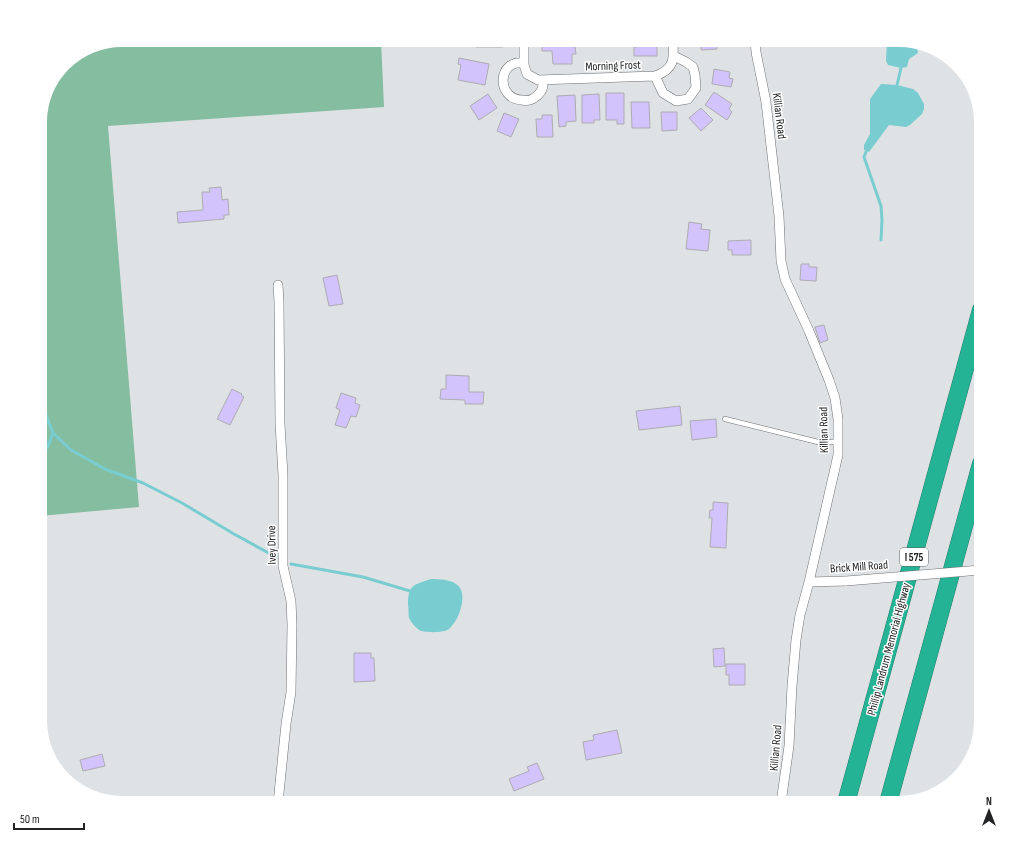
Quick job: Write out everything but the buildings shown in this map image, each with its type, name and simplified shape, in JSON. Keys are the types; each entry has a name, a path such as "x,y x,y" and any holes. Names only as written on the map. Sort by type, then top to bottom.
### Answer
{"highway":[{"name":"Phillip Landrum Memorial Highway","path":"848,796 974,336"},
{"path":"890,796 974,490"}],"street":[{"path":"524,47 524,63 517,62 509,65 505,72 504,87 508,95 516,100 531,100 538,96 542,90 544,85 543,80"},
{"path":"655,76 663,93 676,101 688,99 696,88 693,67 674,56 673,47"},
{"name":"Killian Road","path":"756,47 766,102 785,279 812,338 835,398 839,442 838,455 810,582 800,615 792,686 789,746 782,796"},
{"name":"Morning Frost","path":"524,63 527,74 532,78 543,80 655,76 666,72 674,56"},
{"name":"Ivey Drive","path":"278,284 280,424 283,475 283,566 292,601 291,692 286,724 279,796"},
{"name":"Brick Mill Road","path":"810,582 846,581 974,571"}],"lane":[{"path":"725,419 818,442 839,442"}],"green space":[{"path":"381,47 384,107 108,126 139,507 47,515 47,117 48,107 55,89 62,76 80,60 107,48"}],"water":[{"path":"887,47 904,47 917,50 918,53 909,59 907,67 901,68 888,65 886,61"},
{"path":"881,84 897,85 913,89 918,93 924,104 924,109 922,114 906,127 889,125 869,152 864,150 864,145 870,134 870,99"},
{"path":"431,579 440,579 454,583 461,591 462,597 462,604 458,616 453,624 449,629 439,632 419,630 409,618 409,593 416,585"}],"waterway":[{"path":"897,85 901,68"},
{"path":"866,152 864,157 881,206 881,240"},
{"path":"47,417 53,433 71,450 105,469 143,483 182,503 276,557"},
{"path":"47,448 53,433"},
{"path":"291,564 363,577 410,591"}]}
